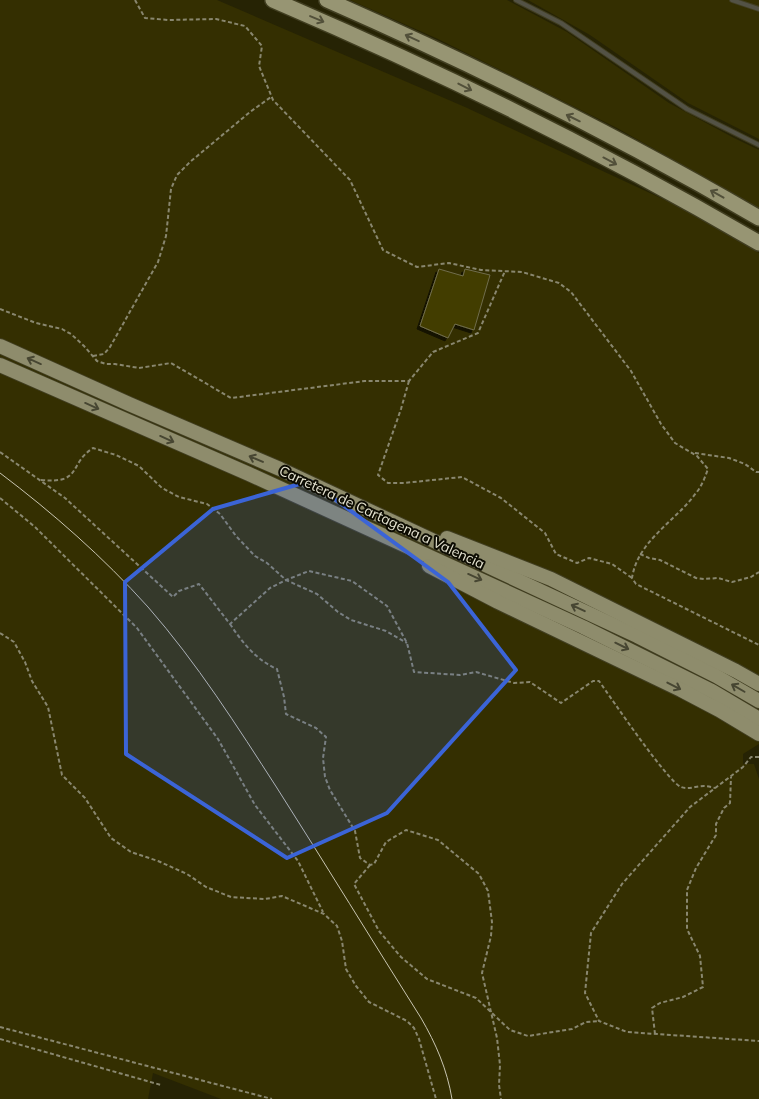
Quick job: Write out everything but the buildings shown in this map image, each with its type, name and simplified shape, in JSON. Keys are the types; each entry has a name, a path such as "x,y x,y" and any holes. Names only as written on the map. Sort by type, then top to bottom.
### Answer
{"highway":[{"path":"273,0 448,78 667,191 759,243"},
{"path":"327,0 447,55 622,142 759,218"},
{"name":"Carretera de Cartagena a Valencia","path":"0,346 280,469 637,636 716,676 759,701"},
{"name":"Carretera de Cartagena a Valencia","path":"0,365 583,627 712,691 759,719"},
{"path":"286,493 498,602 681,690 759,734"},
{"path":"335,496 551,580 759,684"}],"lane":[{"path":"516,0 561,23 687,109 759,145"},
{"path":"732,0 759,9"}],"path":[{"path":"135,0 145,18 168,20 216,19 245,26 262,46 259,66 271,97 350,180 384,250 417,267 449,263 481,270 522,272 559,283 571,292 631,371 661,424 675,443 697,456 708,469 704,482 696,494 650,540 640,554 636,561 632,578"},
{"path":"92,356 104,354 110,347 154,271 166,236 169,199 177,176 190,162 271,97"},
{"path":"505,271 478,333 433,352 409,381 402,409 378,475 388,483 462,477 501,498 546,533 556,554 578,563 589,558 612,564 632,578 636,584 759,645"},
{"path":"0,310 36,323 62,329 71,334 97,361 139,368 171,363 230,398 365,381 409,381"},
{"path":"40,480 54,481 65,479 75,471 83,454 93,448 116,455 138,466 162,488 179,496 207,504 220,514 236,536 255,556 267,563 286,580 317,594 338,612 352,620 386,631 407,643"},
{"path":"0,452 65,498 173,597 179,591 199,584 240,640 254,654 277,669 286,714 316,728 326,737 323,758 327,783 355,831 360,858 370,865"},
{"path":"695,453 729,458 759,472"},
{"path":"0,498 35,527 137,628 218,739 255,805 298,861 324,914"},
{"path":"640,554 660,560 696,578 718,578 732,582 751,577 759,572"},
{"path":"230,624 270,588 309,571 352,581 387,606 407,643 414,672 460,675 476,672 514,683 530,682 561,703 593,681 599,681 675,783 680,787 695,788 702,786 715,788"},
{"path":"0,632 14,642 25,662 32,681 48,707 62,776 85,798 111,838 131,852 158,861 186,874 206,887 231,897 257,899 282,896 324,914 337,926 342,941 346,969 356,986 369,1002 407,1021 414,1028 420,1039 436,1099"},
{"path":"599,1021 585,993 591,933 622,884 690,807 743,767 751,757 759,757"},
{"path":"656,1034 652,1008 660,1003 682,997 703,987 700,956 687,929 687,890 696,868 716,835 716,824 724,808 730,803 731,776"},
{"path":"500,1099 500,1065 497,1038 490,1010 482,973 492,936 488,891 480,874 438,840 406,830 386,842 379,858 374,864 370,865 354,884 379,931 402,957 427,979 476,998 490,1010 510,1030 528,1036 572,1029 586,1022 599,1021 627,1032 759,1041"},
{"path":"0,1028 272,1099"},
{"path":"0,1039 161,1085"}],"highlighted area":[{"path":"310,481 448,582 516,670 387,813 287,858 126,754 125,582 213,509"}],"shaded area":[{"path":"0,0 217,0 465,107 680,207 759,253 759,744 743,754 743,764 754,764 759,779 759,1099 221,1099 153,1073 148,1099 0,1099"},
{"path":"350,0 507,0 567,32 669,103 759,150 759,208 617,128 438,39"},
{"path":"528,0 759,0 759,139 688,103 590,35"}],"tram line":[{"path":"0,473 95,553 148,607 200,673 232,718 277,788 421,1018 440,1057 452,1099"}]}
